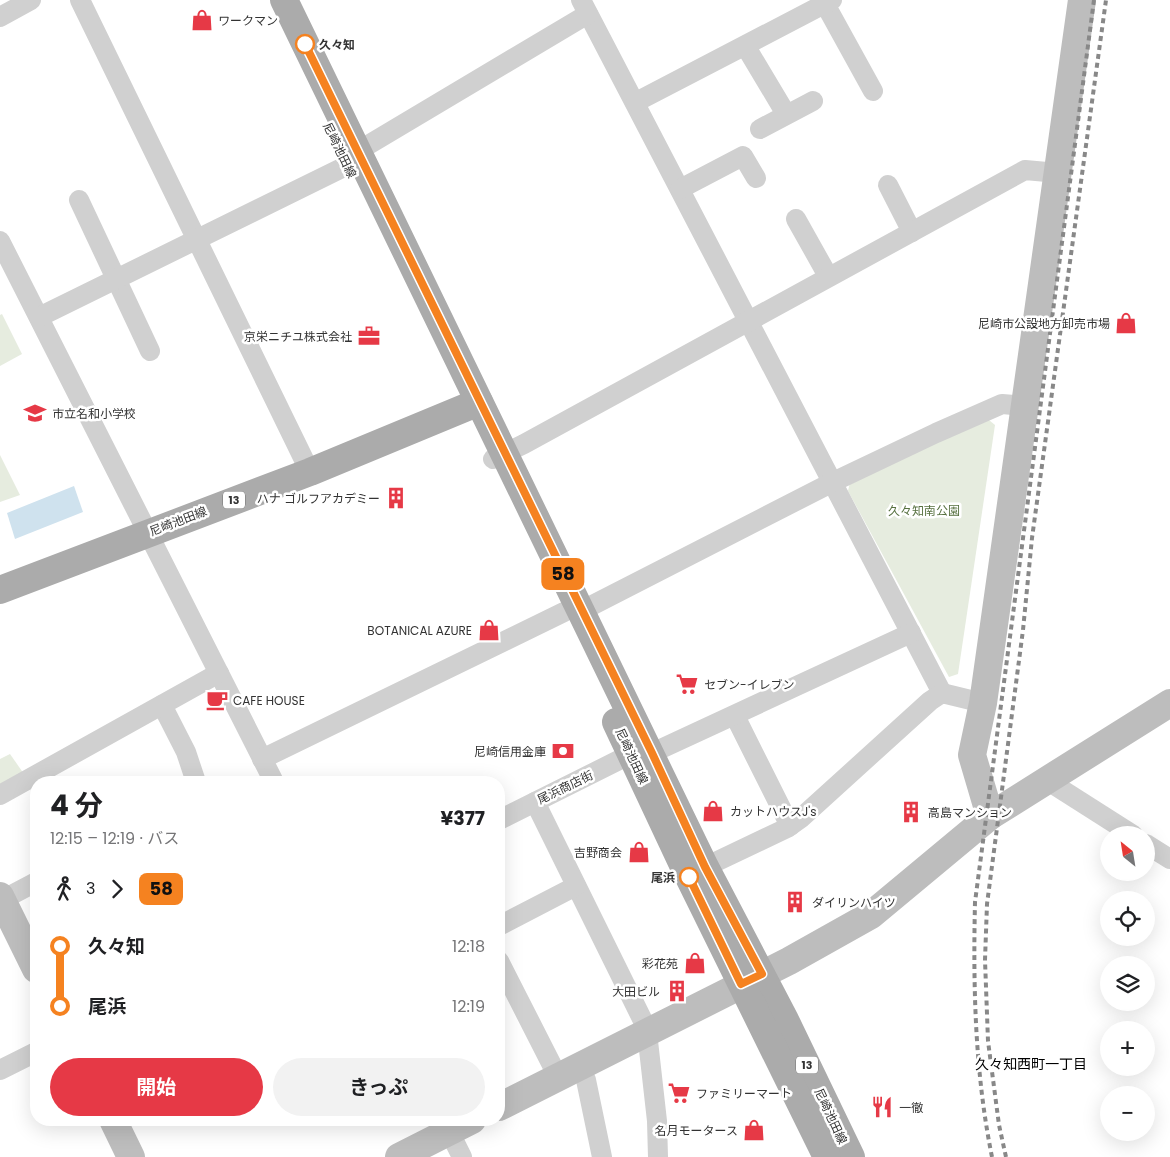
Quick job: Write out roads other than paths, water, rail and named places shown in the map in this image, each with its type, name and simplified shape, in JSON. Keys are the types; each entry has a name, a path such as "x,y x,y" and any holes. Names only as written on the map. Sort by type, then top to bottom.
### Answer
{"main road":[{"name":"尼崎池田線","path":"268,0 353,158 641,754 838,1154"},
{"name":"尼崎池田線","path":"284,0 353,158"},
{"name":"尼崎池田線","path":"0,590 310,472 473,404"},
{"name":"尼崎池田線","path":"641,754 705,867 752,979"}],"street":[{"path":"0,16 30,0"},
{"path":"80,0 310,472"},
{"path":"990,816 972,755 983,703 1082,0"},
{"path":"636,102 746,47 829,2 873,91"},
{"path":"39,317 197,240 353,158 585,7 942,693"},
{"path":"746,47 786,114"},
{"path":"760,129 813,101"},
{"path":"680,189 743,156 756,178"},
{"path":"498,456 1025,170 1058,173"},
{"path":"888,185 912,232"},
{"path":"79,200 150,351"},
{"path":"796,219 828,276"},
{"path":"0,241 271,776"},
{"path":"262,759 572,612 833,482 1002,404 1025,406"},
{"name":"尾浜商店街","path":"505,817 641,754 735,716 911,633"},
{"path":"34,776 219,673"},
{"path":"705,867 790,826 930,701 942,693 983,703"},
{"path":"505,1104 752,979 871,916 990,816 1170,703"},
{"path":"162,705 186,752 194,776"},
{"path":"735,716 790,826"},
{"path":"0,795 30,778"},
{"path":"1045,780 1119,826"},
{"path":"535,802 648,1032 657,1121 658,1157"},
{"path":"1155,850 1170,859"},
{"path":"30,885 1,898 7,930 30,962"},
{"path":"505,923 576,886"},
{"path":"505,971 568,1072 586,1080 602,1157"},
{"path":"0,1070 30,1055"},
{"path":"116,1126 131,1157"},
{"path":"400,1157 452,1126"},
{"path":"455,1126 462,1157"}],"water":[{"path":"74,486 83,512 15,539 7,513"}],"railway":[{"path":"992,1157 982,1094 976,1030 975,902 1094,0"},
{"path":"1006,1157 999,1125 988,1041 985,960 987,904 1023,630 1032,538 1106,0"}],"place":[{"name":"ワークマン","path":"202,20"},
{"name":"久々知","path":"305,44"},
{"name":"尼崎市公設地方卸売市場","path":"1126,323"},
{"name":"京栄ニチユ株式会社","path":"369,336"},
{"name":"市立名和小学校","path":"35,413"},
{"name":"ハナ ゴルフアカデミー","path":"396,498"},
{"name":"BOTANICAL AZURE","path":"489,630"},
{"name":"セブン-イレブン","path":"687,684"},
{"name":"CAFE HOUSE","path":"217,700"},
{"name":"尼崎信用金庫","path":"563,751"},
{"name":"カットハウスJ's","path":"713,811"},
{"name":"高島マンション","path":"911,812"},
{"name":"吉野商会","path":"639,852"},
{"name":"尾浜","path":"689,877"},
{"name":"ダイリンハイツ","path":"795,902"},
{"name":"彩花苑","path":"695,963"},
{"name":"大田ビル","path":"677,991"},
{"name":"ファミリーマート","path":"679,1093"},
{"name":"一徹","path":"882,1107"},
{"name":"名月モータース","path":"754,1130"}],"district":[{"name":"久々知西町一丁目","path":"1031,1064"}],"park label":[{"name":"久々知南公園","path":"924,510"}]}
